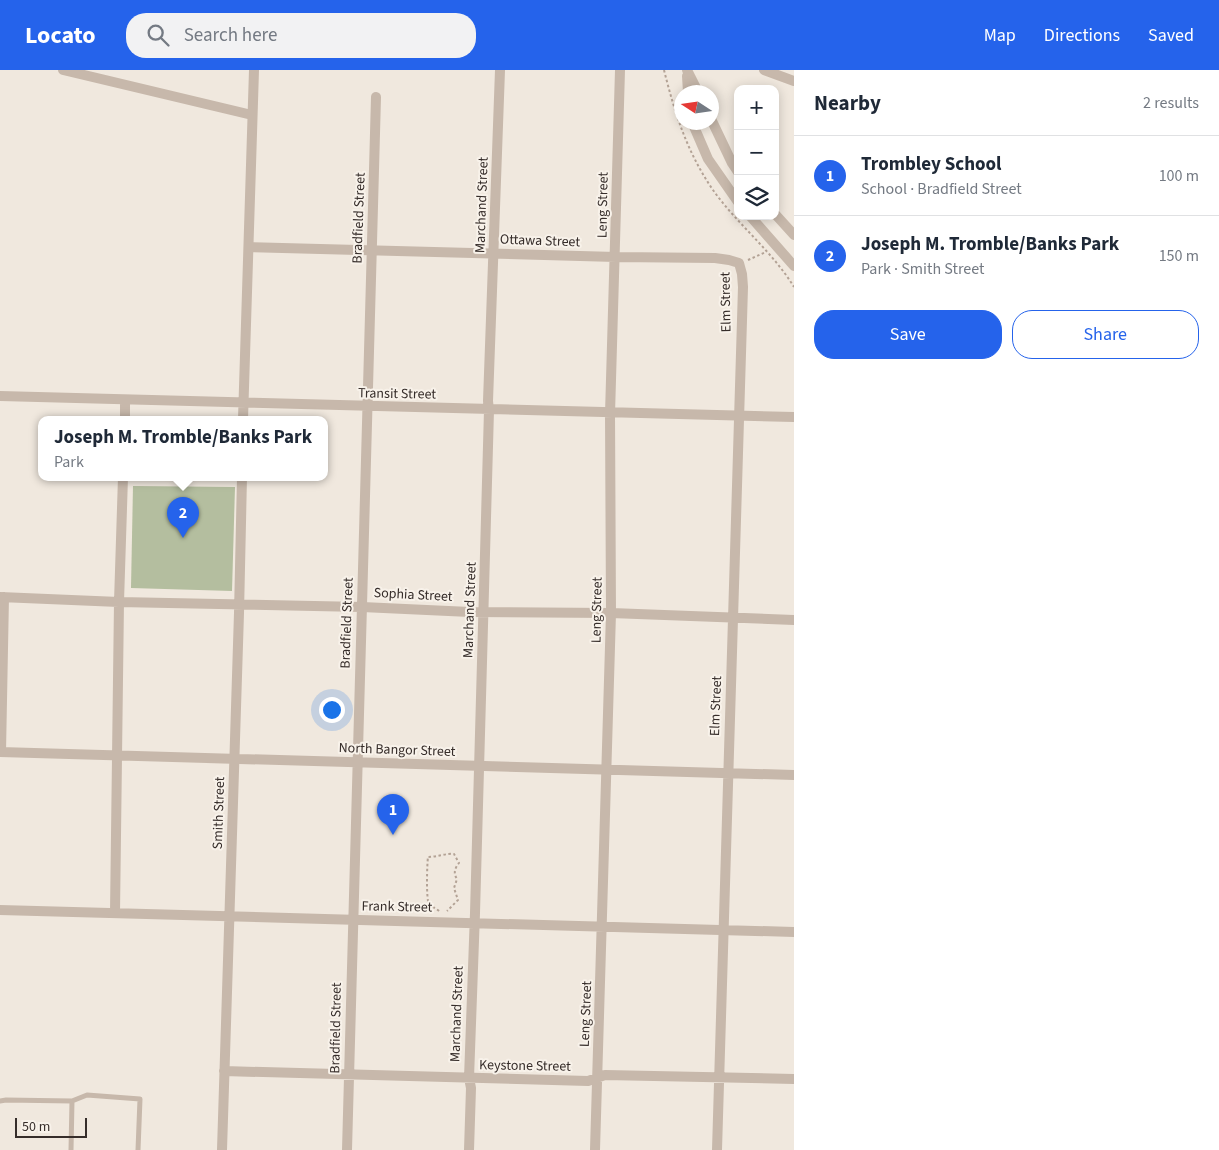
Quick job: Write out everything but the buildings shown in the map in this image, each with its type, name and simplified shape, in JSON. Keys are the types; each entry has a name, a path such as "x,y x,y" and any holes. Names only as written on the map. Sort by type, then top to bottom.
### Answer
{"street":[{"path":"63,70 252,115"},
{"path":"243,416 254,70"},
{"name":"Marchand Street","path":"469,1150 471,1088 468,1078 480,767 490,410 488,401 500,70"},
{"name":"Leng Street","path":"595,1150 611,614 610,414 620,70"},
{"path":"687,70 688,85"},
{"path":"687,70 694,85"},
{"path":"764,70 794,81"},
{"name":"Bradfield Street","path":"347,1150 376,97"},
{"path":"695,130 708,159 734,196"},
{"path":"716,130 734,166"},
{"path":"779,218 794,235"},
{"path":"754,220 794,266"},
{"name":"Ottawa Street","path":"249,248 715,258 739,264"},
{"name":"Elm Street","path":"717,1150 743,286 739,264"},
{"name":"Transit Street","path":"0,396 610,414 794,417"},
{"path":"125,400 125,416"},
{"path":"115,913 119,602 123,481"},
{"name":"Smith Street","path":"222,1150 242,481"},
{"path":"0,752 2,597"},
{"name":"Sophia Street","path":"2,597 119,602 794,620"},
{"name":"North Bangor Street","path":"0,752 794,775"},
{"name":"Frank Street","path":"0,910 794,932"},
{"name":"Keystone Street","path":"224,1072 588,1081 606,1075 794,1079"}],"lane":[{"path":"0,1101 72,1101 87,1096 140,1099 138,1150"},
{"path":"72,1101 72,1150"}],"path":[{"path":"739,264 766,252"},
{"path":"440,911 429,904 426,897 428,890 426,880 429,871 428,857 440,857 448,853 454,854 460,863 455,868 457,879 454,888 458,900 446,911"}],"green space":[{"path":"133,486 235,487 232,591 131,588"}],"place":[{"name":"Joseph M. Tromble/Banks Park","path":"183,538"},
{"name":"Trombley School","path":"393,835"}]}
